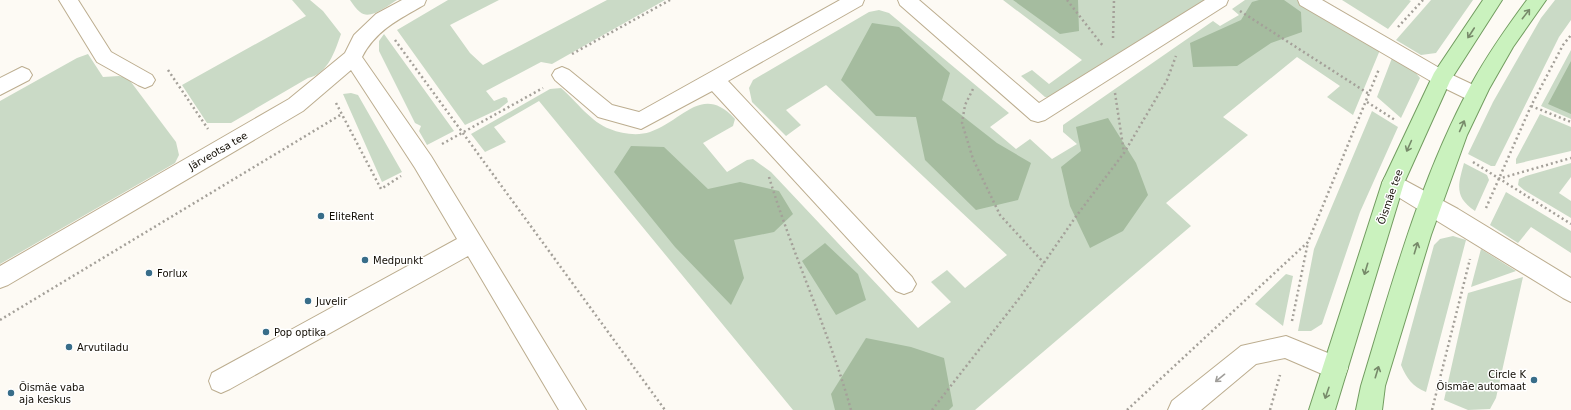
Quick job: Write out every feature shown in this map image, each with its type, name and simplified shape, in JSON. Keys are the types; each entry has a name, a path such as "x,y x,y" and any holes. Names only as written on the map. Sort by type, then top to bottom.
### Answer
{"main road":[{"name":"Õismäe tee","path":"1322,410 1392,183 1441,78 1493,0"},
{"path":"1369,410 1373,386 1429,204 1475,95 1524,17 1538,0"}],"street":[{"path":"68,0 104,57 145,80"},
{"name":"Järveotsa tee","path":"0,278 296,106 352,58 361,40 383,19 417,0"},
{"path":"562,75 605,111 641,121 855,0"},
{"path":"907,0 1038,114 1189,19 1228,4"},
{"path":"1308,0 1441,78 1475,95"},
{"path":"352,58 360,67 423,162 573,410"},
{"path":"0,87 22,75"},
{"path":"714,80 904,284"},
{"path":"1392,183 1569,290"},
{"path":"221,381 472,242"},
{"path":"1181,410 1250,354 1286,347 1336,368"}],"path":[{"path":"320,87 333,98 381,189 423,162 430,150 553,83 562,75 565,58 670,0"},
{"path":"1067,0 1098,43 1117,64"},
{"path":"1114,0 1113,36 1117,64 1124,154"},
{"path":"1415,0 1419,4"},
{"path":"1127,410 1308,242 1392,35 1423,0"},
{"path":"1228,4 1369,94"},
{"path":"932,410 1021,296 1077,215 1124,154 1167,80 1189,19"},
{"path":"393,38 665,410"},
{"path":"167,68 205,127 211,131"},
{"path":"988,71 967,96 962,122 965,140 987,190 1005,222 1044,263"},
{"path":"1531,106 1571,122"},
{"path":"0,320 342,114"},
{"path":"1498,179 1571,158"},
{"path":"767,171 778,207 838,364 851,410"}],"green space":[{"path":"292,0 310,0 323,11 341,34 326,67 315,76 308,78 231,123 207,123 182,85 306,16"},
{"path":"350,0 397,0 369,15 360,12"},
{"path":"448,0 499,0 450,25 470,53 483,65 607,0 665,0 552,64 541,62 486,91 494,101 504,97 507,98 508,102 499,109 465,125 397,30"},
{"path":"1003,0 1205,0 1058,97 1045,97 1021,76 1032,70 1049,84 1082,60"},
{"path":"1013,0 1078,0 1079,31 1060,34"},
{"path":"1245,0 1297,0 1380,50 1353,115 1327,97 1340,86 1297,57 1223,117 1248,135 1166,203 1191,226 975,410 793,410 539,101 494,127 506,142 485,152 471,134 550,89 561,88 584,111 603,126 615,131 630,134 650,132 662,127 692,108 702,104 712,104 723,109 735,119 733,126 703,143 727,172 747,160 753,159 771,172 918,328 951,302 931,282 947,270 965,288 1007,255 826,85 786,110 801,125 786,136 752,102 749,88 753,80 869,12 879,10 889,13 1009,113 990,127 1016,149 1030,139 1052,159 1077,144 1063,132 1063,125 1213,21 1220,26 1239,15 1232,9"},
{"path":"1259,0 1284,0 1301,12 1302,32 1271,43 1237,66 1193,67 1190,43 1241,20 1252,2"},
{"path":"1342,0 1409,0 1411,1 1388,29"},
{"path":"1431,0 1473,0 1436,53 1421,55 1396,40"},
{"path":"1555,0 1571,0 1571,20 1559,37 1495,166 1491,166 1468,154 1493,102 1541,18"},
{"path":"872,23 899,27 950,73 942,100 997,143 1031,163 1018,200 976,210 925,160 916,117 876,116 841,80"},
{"path":"384,34 454,131 427,145 419,131 421,126 415,123 379,51 379,41"},
{"path":"1571,50 1571,119 1541,106"},
{"path":"88,54 103,77 119,76 128,78 176,142 179,155 175,163 0,264 0,101 77,58"},
{"path":"1392,58 1415,72 1420,78 1401,118 1377,97"},
{"path":"1571,61 1571,114 1548,104"},
{"path":"351,93 358,95 402,172 382,182 343,94"},
{"path":"1372,111 1398,127 1360,212 1322,324 1311,331 1298,331 1314,249"},
{"path":"1540,114 1571,127 1571,151 1516,164 1516,159"},
{"path":"1108,118 1136,163 1148,195 1123,231 1090,248 1070,206 1061,167 1081,151 1076,127"},
{"path":"631,146 664,147 708,189 740,182 779,191 793,214 774,232 734,240 744,278 731,305 675,247 614,172"},
{"path":"1464,163 1487,175 1489,180 1475,211 1464,201 1459,190 1460,178"},
{"path":"1571,163 1571,177 1559,193 1571,201 1571,218 1518,185 1519,179 1526,176"},
{"path":"1506,192 1571,231 1571,253 1531,227 1518,243 1490,225"},
{"path":"1453,236 1466,240 1426,392 1410,382 1401,365 1434,245 1440,239"},
{"path":"825,243 858,274 866,300 836,315 802,261"},
{"path":"1481,249 1516,271 1471,287"},
{"path":"1286,274 1293,276 1283,326 1255,304"},
{"path":"1523,277 1496,398 1490,409 1468,410 1444,400 1468,293"},
{"path":"866,338 911,347 944,358 953,406 949,410 835,410 831,394"}],"place":[{"name":"EliteRent","path":"321,216"},
{"name":"Medpunkt","path":"365,260"},
{"name":"Forlux","path":"149,273"},
{"name":"Juvelir","path":"308,301"},
{"name":"Pop optika","path":"266,332"},
{"name":"Arvutiladu","path":"69,347"},
{"name":"Circle K Õismäe automaat","path":"1534,380"},
{"name":"Õismäe vaba aja keskus","path":"11,393"}]}
